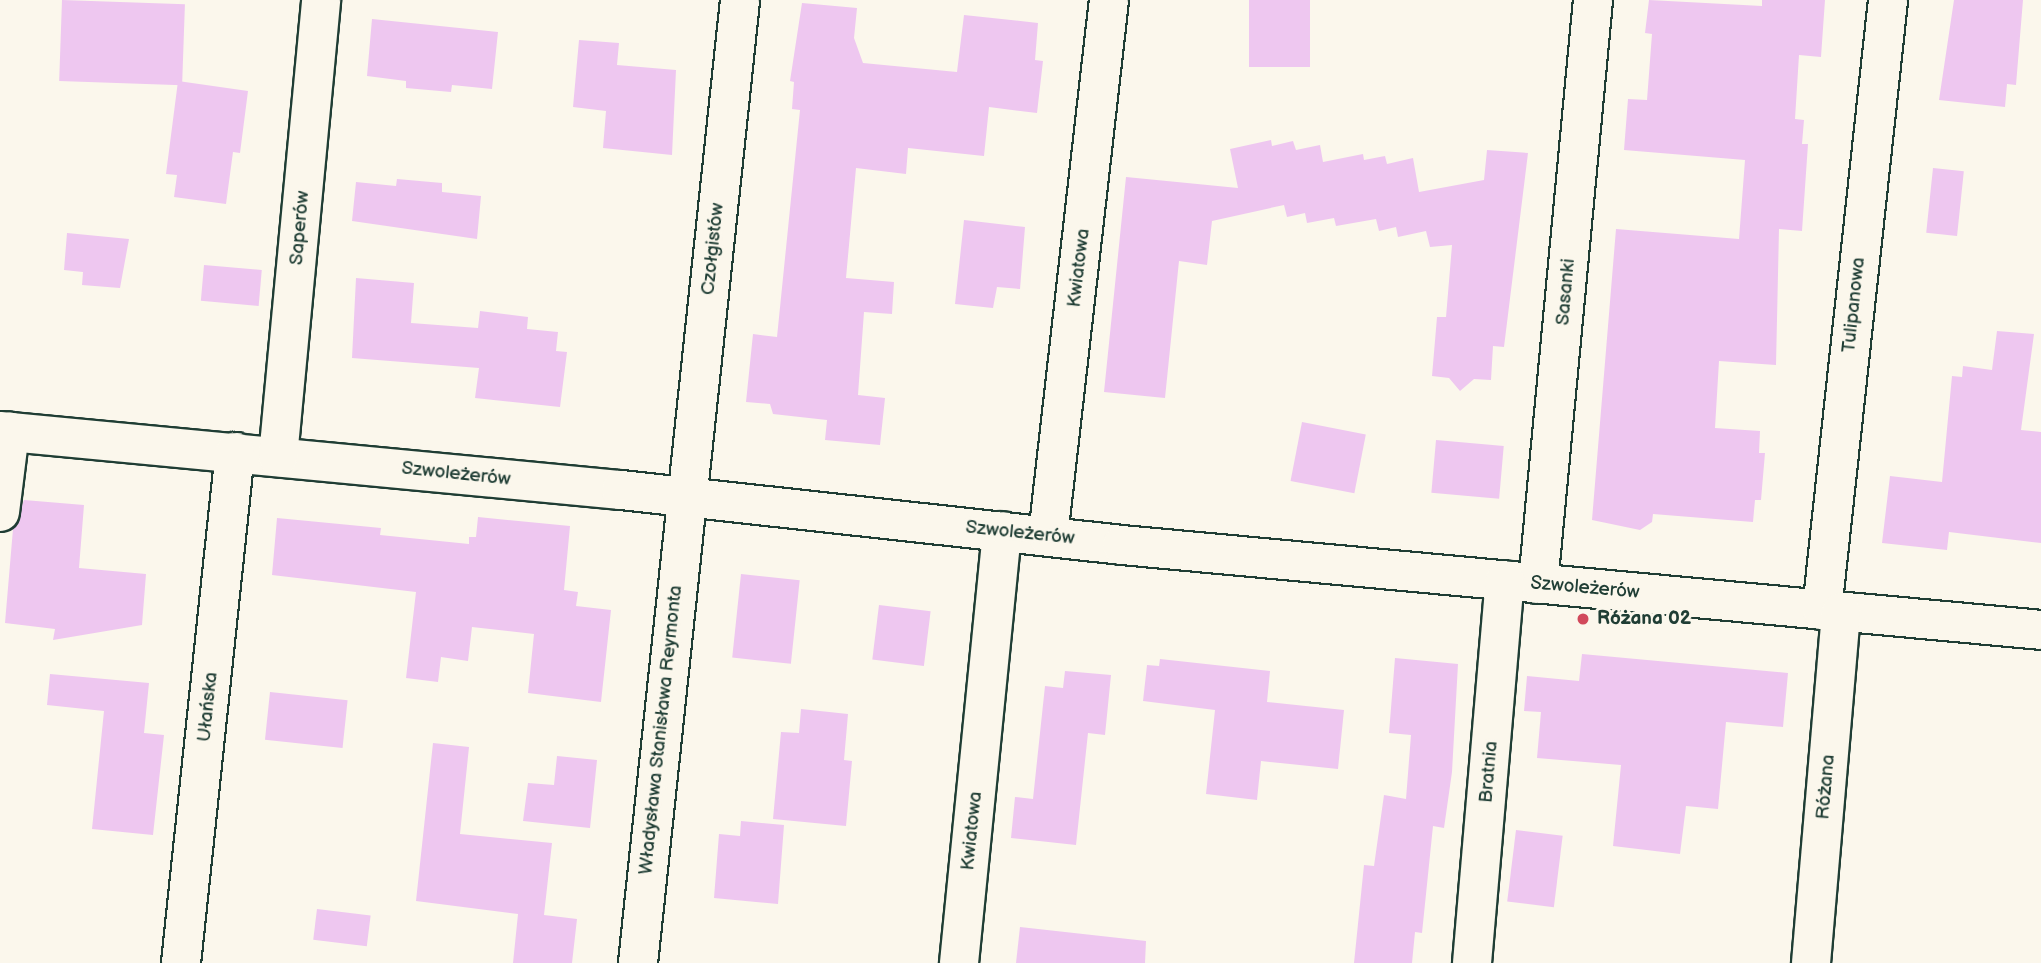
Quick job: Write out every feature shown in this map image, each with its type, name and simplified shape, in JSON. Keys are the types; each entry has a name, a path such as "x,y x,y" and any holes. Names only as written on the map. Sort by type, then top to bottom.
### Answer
{"street":[{"name":"Saperów","path":"278,457 321,0"},
{"name":"Czołgistów","path":"686,498 740,0"},
{"name":"Kwiatowa","path":"1048,536 1109,0"},
{"name":"Sasanki","path":"1522,582 1593,0"},
{"name":"Tulipanowa","path":"1831,611 1888,0"},
{"name":"Szwoleżerów","path":"5,432 235,452 1048,536 2041,630"},
{"path":"0,512 5,432"},
{"name":"Ułańska","path":"181,963 235,452"},
{"name":"Władysława Stanisława Reymonta","path":"638,963 686,498"},
{"name":"Kwiatowa","path":"959,963 1002,531"},
{"name":"Bratnia","path":"1472,963 1522,582"},
{"name":"Różana","path":"1811,963 1831,611"}],"building":[{"path":"62,0 185,4 182,85 59,81"},
{"path":"1249,0 1310,0 1310,67 1249,67"},
{"path":"1649,0 1762,6 1762,0 1825,0 1821,57 1799,55 1795,119 1804,120 1802,144 1808,144 1802,231 1779,229 1776,365 1719,361 1715,428 1760,431 1759,453 1765,453 1761,500 1755,500 1753,522 1653,514 1652,522 1640,530 1592,520 1616,229 1739,239 1745,160 1624,150 1628,99 1647,100 1652,34 1645,33"},
{"path":"1954,0 2023,0 2016,85 2007,84 2005,107 1939,100"},
{"path":"802,3 857,8 854,38 863,63 957,72 964,15 1038,23 1035,60 1043,61 1037,113 989,107 984,156 908,148 906,174 856,168 846,278 894,282 892,314 864,312 858,395 885,398 880,445 825,440 827,420 773,414 770,404 746,402 753,334 777,337 800,110 792,109 794,82 790,81"},
{"path":"372,19 498,32 492,89 452,85 451,92 406,88 406,81 367,76"},
{"path":"579,40 619,43 617,65 676,70 672,155 603,148 606,111 573,107"},
{"path":"178,81 248,91 240,153 233,152 226,204 174,197 177,175 166,174"},
{"path":"1271,140 1272,146 1293,141 1296,150 1320,145 1323,162 1363,154 1364,160 1385,156 1387,164 1413,158 1419,192 1484,180 1487,150 1528,153 1504,347 1493,346 1491,380 1474,379 1460,391 1449,378 1432,376 1437,317 1446,317 1452,245 1430,247 1426,231 1398,237 1396,227 1379,231 1376,219 1336,226 1334,218 1307,223 1305,213 1287,217 1284,205 1212,221 1207,265 1179,261 1165,398 1104,392 1126,177 1238,188 1230,149"},
{"path":"1933,168 1964,171 1957,236 1926,233"},
{"path":"397,179 442,183 442,192 481,196 477,239 352,221 356,182 396,186"},
{"path":"964,220 1025,227 1020,289 997,287 993,308 955,304"},
{"path":"67,233 129,239 120,288 82,285 83,272 64,270"},
{"path":"204,265 262,270 259,306 201,301"},
{"path":"356,278 414,283 411,323 478,328 480,311 528,317 527,329 558,332 556,351 567,352 560,407 475,398 479,368 352,358"},
{"path":"1997,331 2034,334 2021,430 2041,432 2041,543 1949,532 1947,550 1882,543 1890,476 1942,482 1952,376 1962,377 1963,366 1992,370"},
{"path":"1302,422 1366,434 1354,493 1291,481"},
{"path":"1436,440 1504,446 1499,499 1431,493"},
{"path":"24,500 84,505 79,568 146,574 142,625 53,640 55,629 5,623 13,529"},
{"path":"478,517 570,526 564,590 578,592 576,606 611,610 601,702 528,693 534,634 472,627 468,661 441,657 438,682 406,678 416,592 272,575 277,518 381,528 380,535 469,544 469,537 476,537"},
{"path":"741,574 800,580 791,664 732,658"},
{"path":"879,605 931,611 924,666 872,660"},
{"path":"1582,654 1788,673 1783,727 1726,722 1718,809 1686,806 1680,854 1613,846 1621,765 1537,758 1541,712 1524,711 1527,676 1579,681"},
{"path":"1395,658 1458,664 1452,772 1444,828 1433,826 1422,933 1415,932 1412,963 1354,963 1364,865 1374,866 1384,795 1406,799 1411,735 1389,733"},
{"path":"1160,659 1270,671 1267,702 1344,710 1338,769 1261,761 1257,800 1206,794 1215,710 1143,701 1147,665 1159,666"},
{"path":"1065,671 1111,675 1105,735 1088,733 1076,845 1011,838 1015,797 1033,799 1045,686 1063,688"},
{"path":"50,674 149,683 144,733 164,735 153,835 92,829 104,711 47,705"},
{"path":"270,692 348,700 343,748 265,740"},
{"path":"801,709 848,714 844,760 852,761 846,826 773,819 781,732 799,733"},
{"path":"433,743 469,747 460,834 552,843 544,915 577,919 572,963 513,963 518,914 416,901"},
{"path":"557,756 597,760 590,828 523,821 528,783 554,785"},
{"path":"741,821 784,825 778,904 714,898 719,834 740,836"},
{"path":"1516,830 1563,836 1554,907 1507,901"},
{"path":"317,909 371,916 367,946 313,940"},
{"path":"1020,927 1146,941 1145,963 1016,963"}],"place":[{"name":"Różana 02","path":"1583,619"}]}
